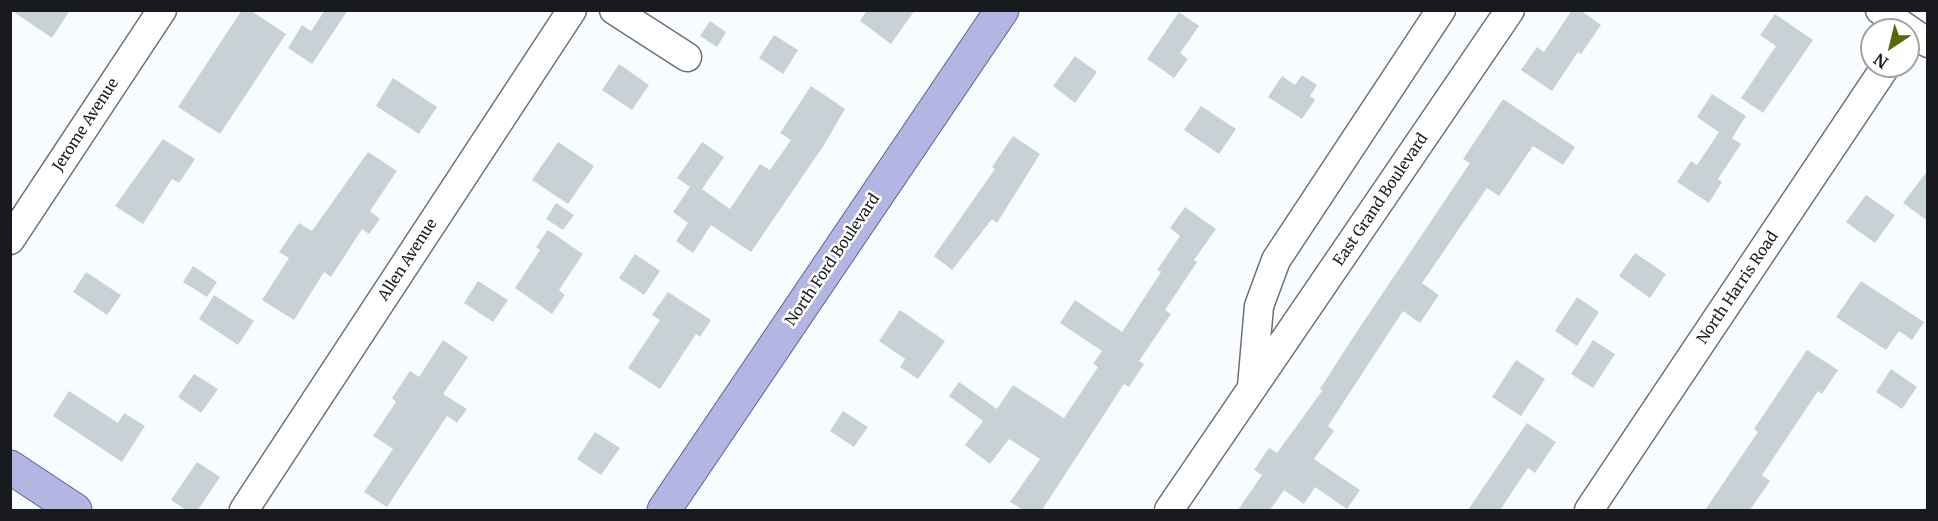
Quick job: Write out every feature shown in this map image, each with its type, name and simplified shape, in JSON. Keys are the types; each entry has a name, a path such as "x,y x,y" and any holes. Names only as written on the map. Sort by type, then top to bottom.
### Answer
{"main road":[{"name":"North Ford Boulevard","path":"664,510 1002,10"},
{"path":"10,467 75,510"}],"street":[{"name":"Jerome Avenue","path":"10,240 162,10"},
{"name":"Allen Avenue","path":"244,510 572,10"},
{"path":"614,10 687,57"},
{"name":"East Grand Boulevard","path":"1252,389 1259,306 1276,260 1441,10"},
{"name":"East Grand Boulevard","path":"1169,510 1510,10"},
{"path":"1880,10 1896,18"},
{"name":"North Harris Road","path":"1589,510 1878,78"}],"building":[{"path":"11,10 70,10 52,38"},
{"path":"242,10 250,10 286,34 220,134 178,107"},
{"path":"325,10 348,10 312,64 288,48 302,25 311,31"},
{"path":"867,10 915,10 891,44 860,21"},
{"path":"1572,10 1580,10 1601,25 1581,54 1578,52 1552,91 1521,70 1537,47 1544,52"},
{"path":"1179,12 1199,26 1180,53 1188,59 1174,78 1147,59"},
{"path":"1775,14 1813,40 1763,113 1741,98 1776,46 1760,35"},
{"path":"710,21 726,32 717,47 700,36"},
{"path":"774,35 798,50 783,74 759,58"},
{"path":"1075,56 1097,72 1075,103 1053,86"},
{"path":"619,64 649,85 632,110 602,90"},
{"path":"1302,75 1317,85 1310,96 1315,100 1302,119 1268,97 1282,76 1295,85"},
{"path":"393,78 437,107 419,134 376,106"},
{"path":"811,86 845,109 824,145 751,252 711,225 693,253 676,241 688,223 673,212 690,187 677,178 702,142 724,157 702,189 730,209 760,164 770,170 791,140 780,133"},
{"path":"1712,94 1746,116 1732,138 1741,144 1718,179 1722,182 1709,203 1677,182 1691,161 1697,165 1719,132 1697,117"},
{"path":"1503,99 1575,147 1563,165 1533,146 1499,196 1487,188 1422,283 1439,295 1420,323 1403,311 1328,426 1334,431 1314,459 1360,490 1347,509 1315,487 1304,504 1284,490 1270,510 1238,510 1262,475 1254,470 1269,448 1277,453 1322,391 1320,389 1352,339 1470,163 1463,159"},
{"path":"1201,106 1236,129 1219,154 1184,130"},
{"path":"1013,136 1040,154 997,223 992,219 952,270 934,256 995,169 992,167"},
{"path":"163,139 195,159 179,183 172,179 143,224 115,206"},
{"path":"558,142 594,166 568,204 532,180"},
{"path":"368,152 397,171 370,211 380,219 369,234 362,229 331,277 324,272 294,320 262,300 289,258 279,252 299,223 312,231"},
{"path":"1928,170 1928,221 1903,203"},
{"path":"1866,195 1895,215 1875,243 1846,222"},
{"path":"556,203 574,215 563,230 546,219"},
{"path":"1185,207 1216,229 1194,260 1197,262 1165,310 1171,314 1139,361 1144,364 1129,387 1124,384 1042,510 1023,510 1010,502 1040,459 1009,439 990,464 965,445 983,421 949,396 959,382 997,409 1013,385 1064,418 1098,367 1093,364 1102,351 1060,323 1075,300 1122,332 1161,272 1157,270 1180,236 1170,228"},
{"path":"548,230 583,254 559,290 565,295 552,314 515,288 540,250 536,247"},
{"path":"1635,253 1666,274 1650,298 1619,276"},
{"path":"635,254 660,271 644,295 619,278"},
{"path":"193,266 217,282 207,297 183,282"},
{"path":"86,272 121,295 107,315 73,292"},
{"path":"478,281 508,300 493,322 464,303"},
{"path":"1861,281 1924,322 1912,340 1899,331 1886,350 1836,317"},
{"path":"668,292 711,320 700,337 696,334 660,389 628,368 660,320 652,315"},
{"path":"214,295 254,321 238,345 199,319"},
{"path":"1577,297 1599,312 1577,346 1555,331"},
{"path":"900,310 945,341 918,379 900,367 905,359 879,341"},
{"path":"443,340 468,357 443,394 467,409 457,423 447,416 387,507 364,492 393,449 373,436 396,402 392,398 410,371 419,377"},
{"path":"1593,340 1615,354 1593,388 1571,374"},
{"path":"1807,350 1838,370 1822,394 1818,391 1762,475 1770,481 1750,510 1705,510 1758,432 1754,429"},
{"path":"1516,360 1545,379 1521,416 1492,397"},
{"path":"1891,369 1917,387 1902,409 1876,392"},
{"path":"194,374 218,389 201,413 178,397"},
{"path":"69,391 118,423 124,413 145,426 122,462 53,416"},
{"path":"843,411 868,427 854,447 830,431"},
{"path":"1527,423 1556,442 1535,473 1528,468 1500,510 1468,510"},
{"path":"595,432 620,448 601,475 577,459"},
{"path":"197,462 220,477 198,510 186,510 171,500"}]}
